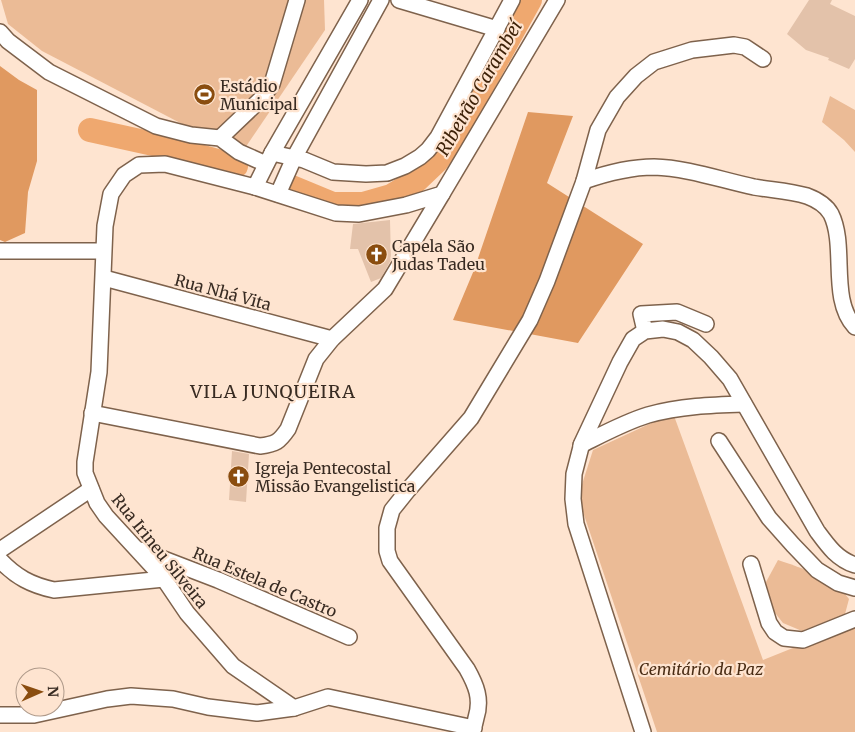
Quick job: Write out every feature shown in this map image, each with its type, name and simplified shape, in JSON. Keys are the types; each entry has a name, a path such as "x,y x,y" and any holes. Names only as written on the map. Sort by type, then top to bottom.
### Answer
{"street":[{"path":"220,138 262,98 272,84 297,0"},
{"path":"255,187 269,159 360,0"},
{"path":"278,194 294,158 380,0"},
{"path":"399,0 497,29"},
{"path":"0,32 8,41 49,72 156,126 191,135 220,138 239,152 269,159 294,158 334,172 387,173 406,166 428,150 438,137 512,0"},
{"path":"92,413 260,446 274,445 288,429 316,359 332,340 385,289 557,0"},
{"path":"0,715 34,715 107,699 131,696 174,699 208,707 257,713 294,708 328,697 472,730 478,711 479,696 474,682 390,561 387,550 389,519 392,510 471,418 526,328 547,281 584,181 598,130 617,97 636,76 654,62 692,50 728,45 745,47 763,59"},
{"name":"Rua Irineu Silveira","path":"294,708 233,666 187,613 164,579 106,516 97,503 85,473 85,462 99,372 105,226 111,194 124,175 139,165 165,164 255,187 336,213 359,214 406,205 442,194"},
{"path":"584,181 606,173 632,168 656,167 693,172 755,187 807,196 821,203 830,212 837,232 839,275 844,305 855,327"},
{"path":"0,252 104,250"},
{"name":"Rua Nhá Vita","path":"104,278 332,340"},
{"path":"645,331 641,314 677,312 706,324"},
{"path":"642,732 576,524 573,499 574,474 582,445 620,362 633,339 645,331 663,329 678,332 692,340 711,357 730,379 817,531 832,552 855,565"},
{"path":"582,445 647,415 688,406 744,404"},
{"path":"719,441 769,518 793,545 817,570 838,583 855,588"},
{"path":"0,550 91,489"},
{"name":"Rua Estela de Castro","path":"139,550 218,580 349,637"},
{"path":"0,560 26,582 54,590 164,579"},
{"path":"751,564 769,623 775,632 784,638 803,640 855,619"}],"green space":[{"name":"Estádio Municipal","path":"1,0 324,0 325,30 243,151 211,139 42,51 8,24"},
{"path":"830,96 855,110 855,152 822,122"},
{"name":"Cemitário da Paz","path":"673,413 763,660 855,623 855,732 657,732 578,497 593,450"},
{"path":"778,560 807,570 836,586 849,599 845,614 802,631 783,623 768,604 766,582"}],"shaded area":[{"path":"0,66 37,90 37,161 28,192 25,233 5,242 0,240"},
{"path":"528,112 573,116 547,183 643,244 578,343 453,320 474,270"}],"building":[{"path":"809,0 832,0 830,4 855,16 855,59 849,69 828,60 829,58 806,50 787,34"},
{"name":"Capela São Judas Tadeu","path":"390,220 391,260 381,278 371,282 358,249 350,249 353,224"},
{"name":"Igreja Pentecostal Missão Evangelistica","path":"232,451 249,454 246,502 229,500"}],"waterway":[{"name":"Ribeirão Carambeí","path":"287,185 333,204 363,204 391,196 416,181 437,161 454,137 530,0"},
{"path":"90,130 167,147 236,166"}],"place":[{"name":"Estádio Municipal","path":"204,95"},
{"name":"Capela São Judas Tadeu","path":"376,255"},
{"name":"Igreja Pentecostal Missão Evangelistica","path":"239,477"}],"district":[{"name":"VILA JUNQUEIRA","path":"273,391"}]}
